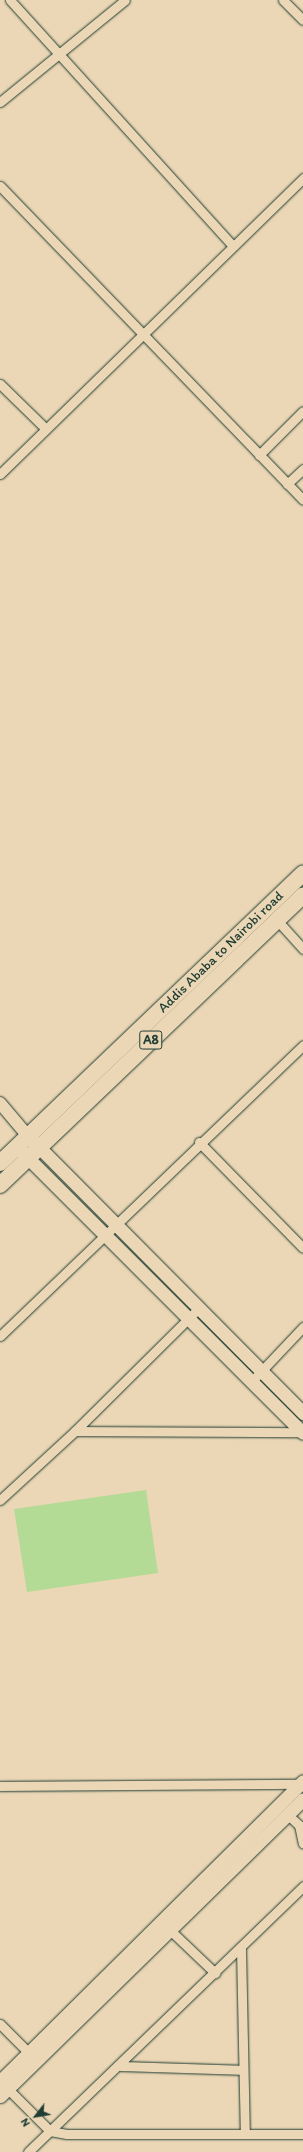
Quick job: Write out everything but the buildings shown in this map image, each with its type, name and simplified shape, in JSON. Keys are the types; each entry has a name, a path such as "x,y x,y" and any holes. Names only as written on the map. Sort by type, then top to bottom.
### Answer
{"highway":[{"name":"Addis Ababa to Nairobi road","path":"0,1163 21,1141 115,1056 303,873"},
{"name":"Addis Ababa to Nairobi road","path":"0,1185 303,895"}],"main road":[{"path":"21,1141 105,1235 187,1320 255,1377 303,1413"},
{"path":"33,1153 117,1225 198,1309 302,1433"},
{"path":"3,2089 29,2053 302,1783"},
{"path":"3,2089 303,1799"}],"street":[{"path":"10,0 233,246"},
{"path":"0,102 125,0"},
{"path":"283,0 303,20"},
{"path":"0,474 303,178"},
{"path":"0,186 144,332 303,500"},
{"path":"0,384 46,429"},
{"path":"259,455 303,411"},
{"path":"287,484 303,469"},
{"path":"277,920 303,949"},
{"path":"296,941 303,934"},
{"path":"0,1336 117,1225 199,1142 303,1045"},
{"path":"0,1103 21,1141"},
{"path":"199,1142 303,1248"},
{"path":"0,1500 75,1431 198,1309"},
{"path":"255,1377 302,1331"},
{"path":"75,1431 302,1433"},
{"path":"0,1786 302,1783"},
{"path":"288,1814 299,1825 303,1844"},
{"path":"28,2152 241,1949 303,1886"},
{"path":"169,1929 215,1973"},
{"path":"241,1949 245,2133"},
{"path":"0,2024 29,2053"},
{"path":"118,2066 243,2070"},
{"path":"3,2089 50,2131 80,2134 303,2134"}],"green space":[{"path":"146,1490 158,1573 27,1592 14,1509"}]}
